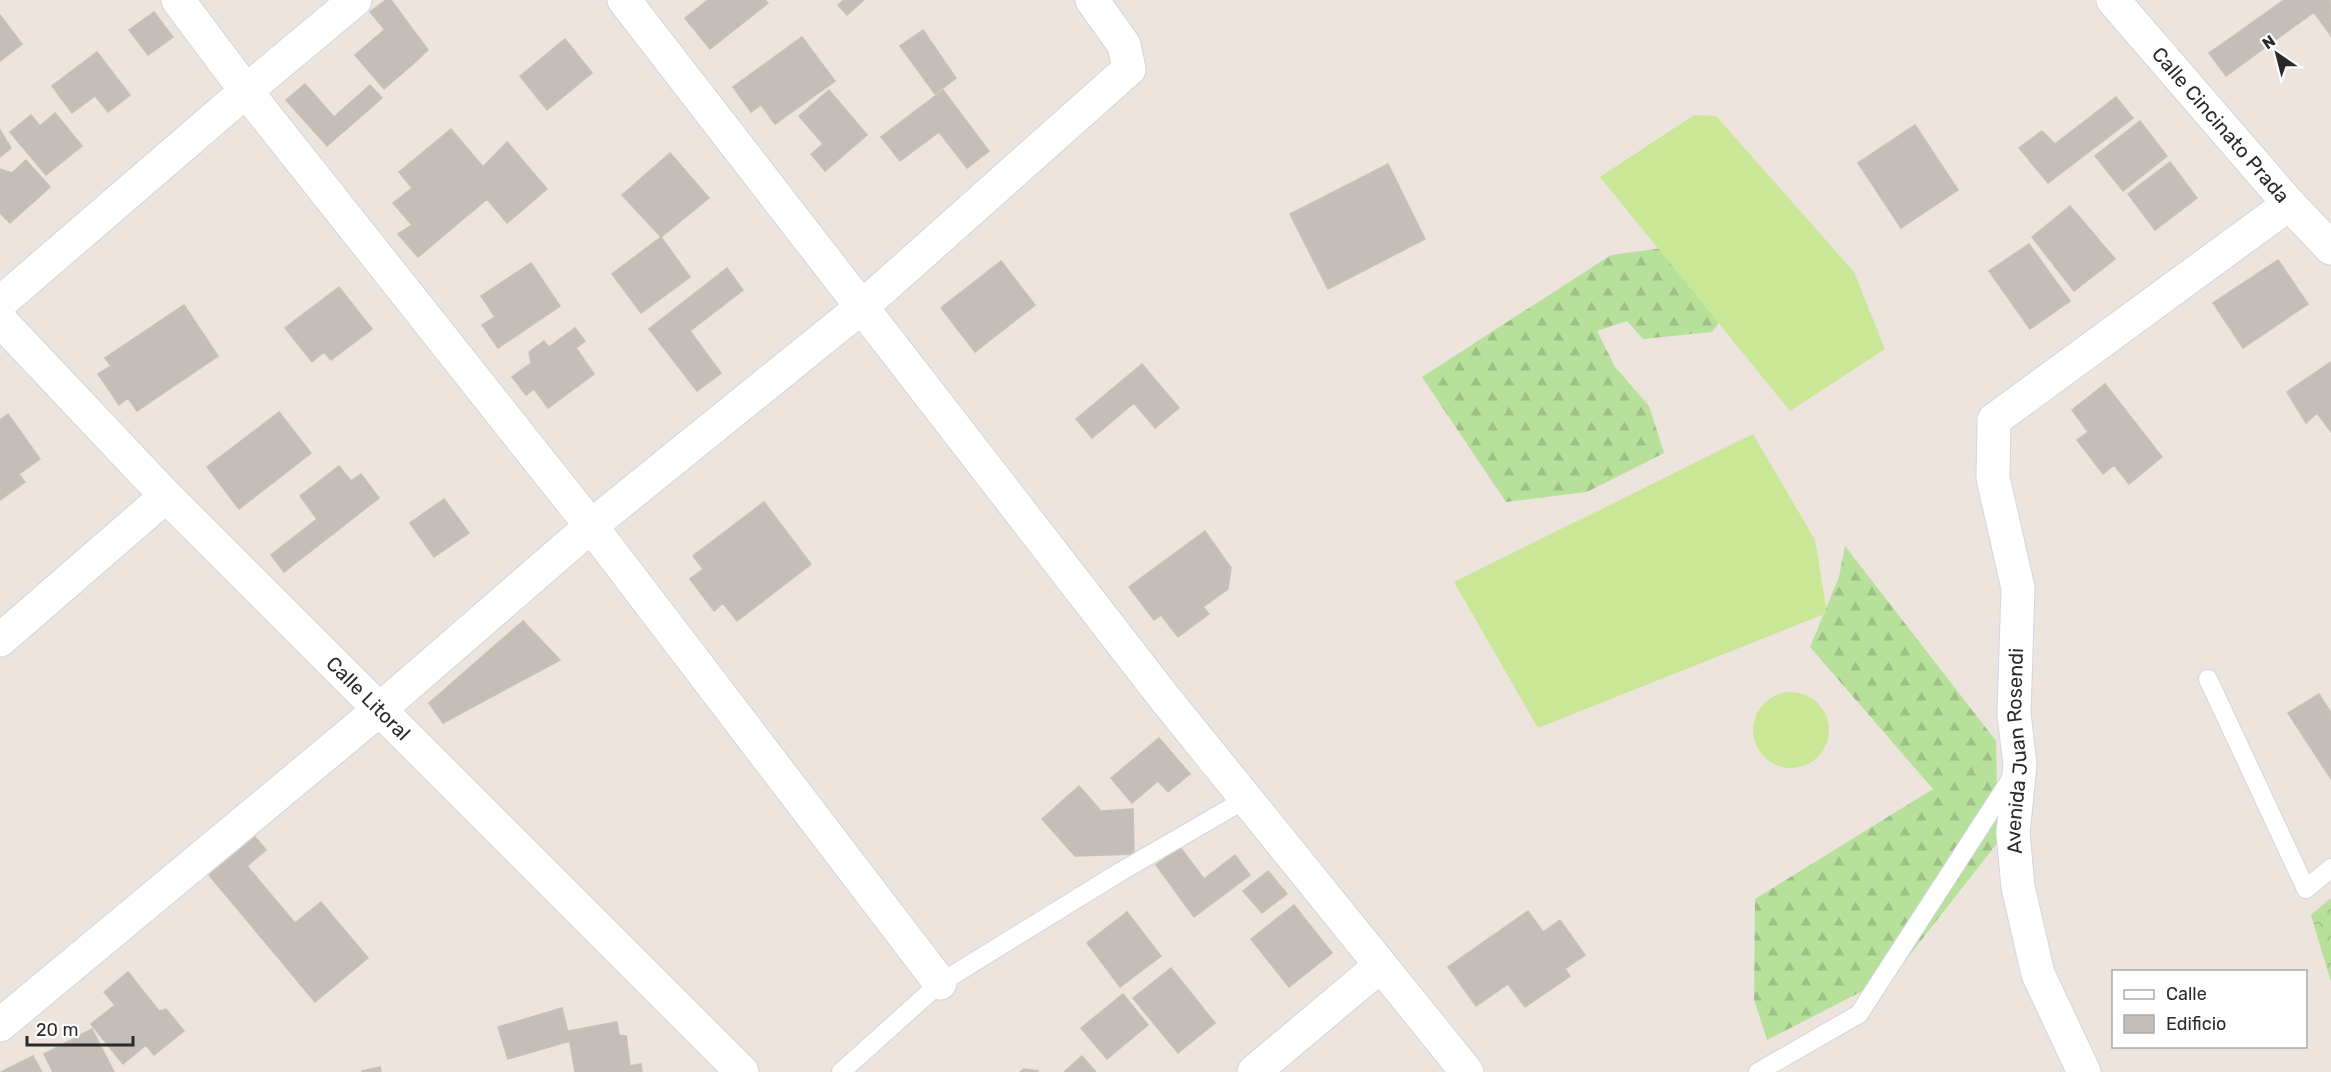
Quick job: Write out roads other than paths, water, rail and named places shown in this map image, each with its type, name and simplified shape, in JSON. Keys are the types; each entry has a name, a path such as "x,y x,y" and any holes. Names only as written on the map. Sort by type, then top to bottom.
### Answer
{"street":[{"path":"178,0 246,91 591,526 940,983"},
{"path":"0,303 355,0"},
{"path":"624,0 1163,696 1467,1072"},
{"path":"0,1025 379,710 591,526 863,306 1129,69 1124,45 1092,0"},
{"name":"Calle Cincinato Prada","path":"2113,0 2289,204 2331,248"},
{"name":"Avenida Juan Rosendi","path":"2084,1072 2038,974 2018,887 2013,833 2020,765 2014,714 2018,588 1993,478 1994,420 2289,204"},
{"name":"Calle Litoral","path":"0,320 166,496 742,1072"},
{"path":"0,640 166,496"},
{"path":"1254,1072 1380,966"}],"lane":[{"path":"2208,679 2306,889 2331,868"},
{"path":"1758,1072 1859,1014 2020,765"},
{"path":"841,1072 940,983 1120,872 1246,799"}]}
